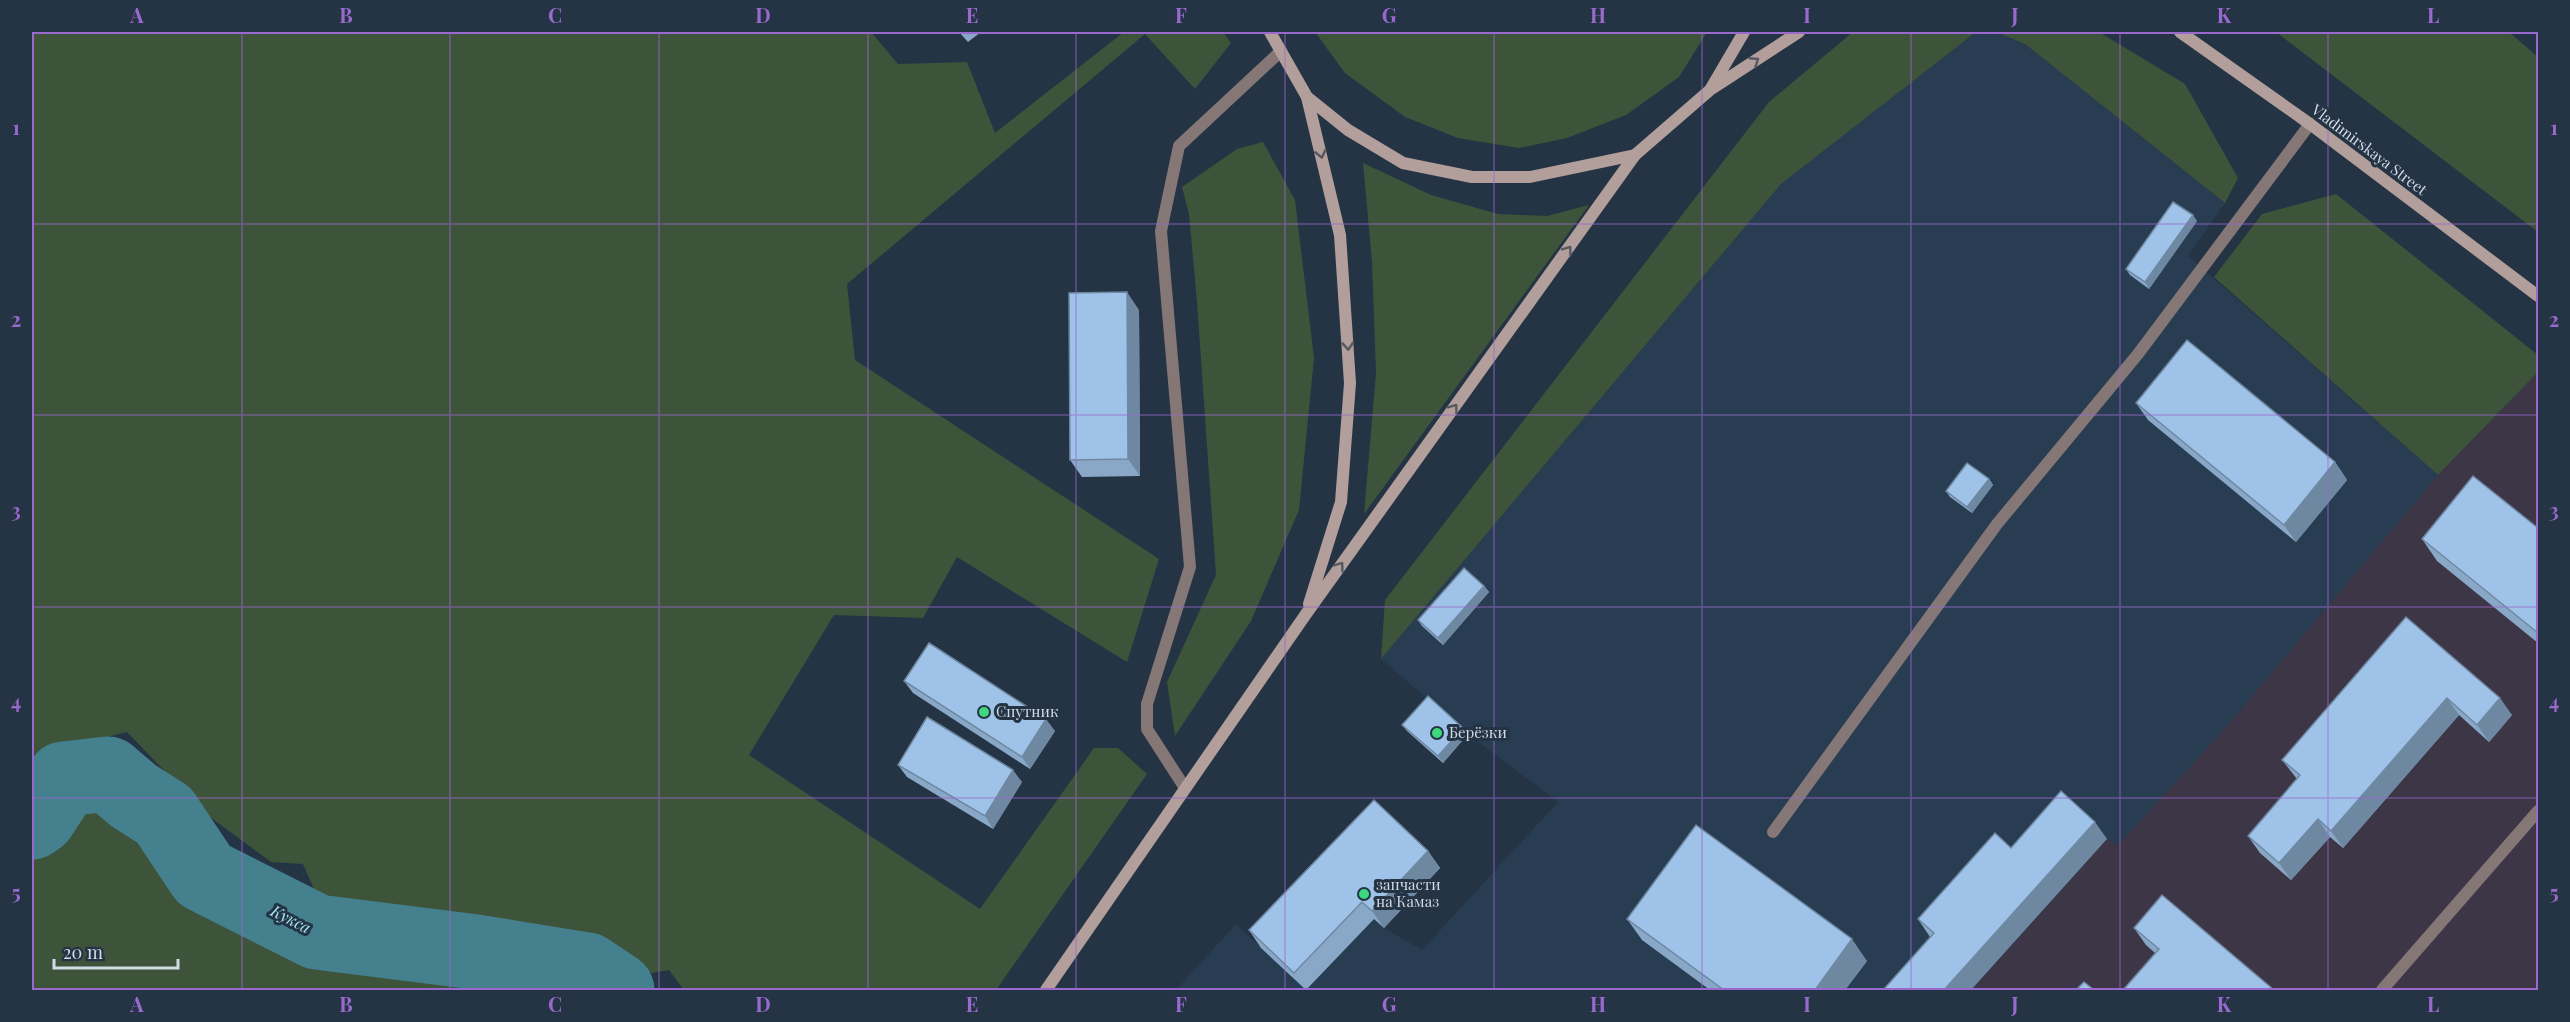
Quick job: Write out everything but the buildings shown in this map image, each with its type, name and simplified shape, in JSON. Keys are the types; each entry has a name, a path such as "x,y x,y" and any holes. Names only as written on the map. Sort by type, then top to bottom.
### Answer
{"main road":[{"path":"1270,32 1307,97 1340,235 1350,383 1341,502 1306,614"},
{"path":"1710,90 1744,32"},
{"path":"1046,990 1306,614 1635,155 1710,90 1799,32"},
{"name":"Vladimirskaya Street","path":"2180,32 2310,124 2538,296"},
{"path":"1307,97 1348,130 1403,162 1472,177 1530,177 1635,155"}],"lane":[{"path":"1185,788 1147,729 1147,704 1190,567 1161,231 1179,146 1281,51"},
{"path":"1773,832 1997,524 2138,354 2310,124"},
{"path":"2382,990 2538,811"}],"shaded area":[{"path":"1976,32 1996,32 2025,44 2225,203 2188,256 2438,475 2220,734 2118,845 2107,839 1971,990 1306,990 1374,919 1384,928 1422,950 1558,802 1468,734 1381,659 1781,184"},
{"path":"2538,372 2538,990 1971,990 2107,839 2118,845 2220,734 2438,475"},
{"path":"1236,924 1306,990 1176,990"}],"green space":[{"path":"32,32 871,32 898,64 967,62 995,133 1124,32 1223,32 1231,43 1195,89 1145,34 847,284 855,360 1159,559 1127,662 957,557 923,618 834,615 749,755 980,909 1094,748 1118,748 1147,774 996,990 684,990 669,970 651,973 594,937 484,919 319,901 303,864 271,862 206,814 127,732 62,748 32,777"},
{"path":"1315,32 1707,32 1679,77 1626,115 1567,138 1519,148 1458,138 1405,117 1345,73"},
{"path":"1853,32 1976,32 1781,184 1381,659 1385,600 1769,102"},
{"path":"1996,32 2099,32 2185,84 2238,178 2225,203 2025,44"},
{"path":"2276,32 2509,32 2538,57 2538,232"},
{"path":"1263,142 1295,200 1314,358 1299,510 1251,621 1175,736 1167,682 1216,575 1197,302 1189,214 1182,187 1237,149"},
{"path":"1363,163 1431,195 1498,214 1547,216 1589,205 1364,514 1376,373 1372,262"},
{"path":"2336,194 2538,355 2538,372 2438,475 2214,277 2262,214"},
{"path":"122,748 176,802 218,863 315,913 487,930 598,949 654,990 32,990 32,797 76,754"}],"waterway":[{"name":"Кукса","path":"32,822 39,817 64,779 108,774 134,796 164,815 204,875 317,932 476,952 587,970 617,990"}],"place":[{"name":"Спутник","path":"984,712"},
{"name":"Берёзки","path":"1437,733"},
{"name":"запчасти на Камаз","path":"1364,894"}]}
